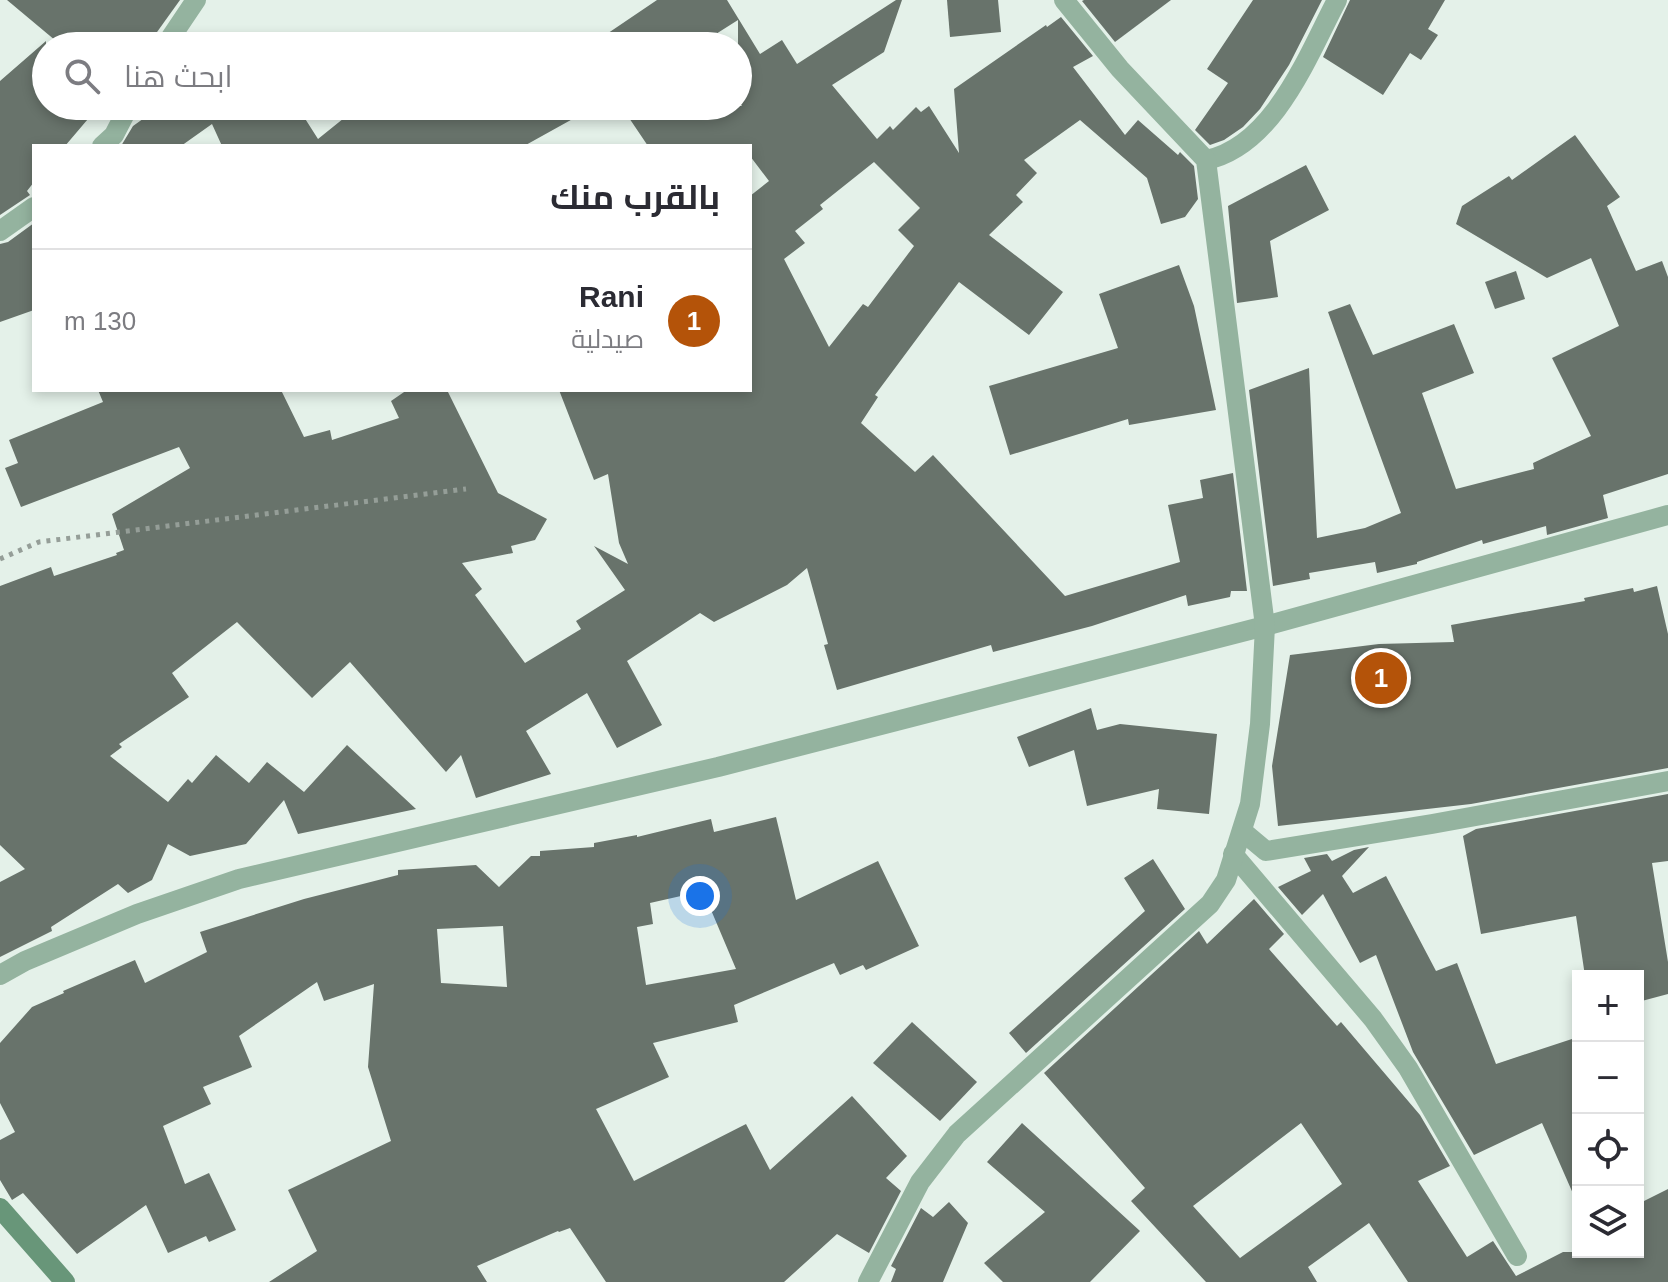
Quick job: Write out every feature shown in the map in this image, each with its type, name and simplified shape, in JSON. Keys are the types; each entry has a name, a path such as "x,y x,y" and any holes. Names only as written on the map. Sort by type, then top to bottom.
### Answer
{"main road":[{"path":"0,1208 65,1282"}],"street":[{"path":"174,32 196,0"},
{"path":"868,1282 920,1182 957,1134 1210,904 1226,880 1250,804 1256,762 1265,626 1206,160 1120,69 1064,0"},
{"path":"1206,160 1239,148 1257,132 1294,81 1337,0"},
{"path":"104,144 114,135 122,120"},
{"path":"0,231 32,208"},
{"path":"0,975 25,961 137,914 239,879 718,767 1265,626 1668,515"},
{"path":"1242,831 1266,851 1668,781"},
{"path":"1233,854 1373,1019 1408,1068 1517,1256"}],"path":[{"path":"0,559 39,542 466,489"}],"building":[{"path":"7,0 180,0 157,32 45,32"},
{"path":"657,0 727,0 747,32 738,32 738,20 719,32 610,32"},
{"path":"896,0 902,0 884,52 832,85 877,139 890,126 893,130 916,107 921,112 929,106 959,153 954,89 1061,17 1093,56 1073,67 1125,135 1138,120 1194,166 1198,199 1185,217 1161,224 1147,178 1080,120 1024,160 1037,173 1016,195 1023,202 989,235 1063,292 1029,335 959,282 875,395 878,397 861,423 915,472 933,455 1065,596 1180,562 1168,505 1203,498 1200,480 1233,473 1247,591 1231,591 1230,597 1188,606 1186,595 1092,626 993,652 991,645 837,690 807,568 787,585 714,622 700,613 627,661 662,725 617,748 587,693 526,731 551,774 476,798 461,755 446,772 350,662 312,698 237,622 172,673 189,697 119,744 122,747 110,756 168,802 188,779 192,783 216,755 249,783 267,762 304,792 347,745 416,809 298,834 284,800 246,844 190,856 168,844 152,880 128,893 118,884 51,927 52,931 0,957 0,882 25,869 0,845 0,586 51,567 54,576 117,555 124,550 112,514 190,468 179,447 21,507 5,468 18,463 9,440 103,402 99,392 282,392 304,437 330,430 332,440 399,418 391,401 404,392 448,392 498,493 547,519 535,540 511,546 513,553 462,563 482,589 475,595 525,663 581,629 576,621 625,590 594,546 628,564 619,543 608,474 594,480 560,392 752,392 752,194 769,181 752,159 752,144 647,144 630,120 752,120 752,41 760,54 782,40 797,64","holes":["874,162 920,208 898,230 914,246 868,307 863,304 829,347 784,259 805,243 795,231 823,209 820,205"]},
{"path":"947,0 998,0 1001,32 950,37"},
{"path":"1084,0 1171,0 1115,42"},
{"path":"1253,0 1322,0 1289,65 1260,109 1243,127 1210,145 1195,130 1228,83 1207,69"},
{"path":"1350,0 1445,0 1428,29 1438,35 1421,60 1410,53 1383,95 1323,57"},
{"path":"32,53 32,120 87,120 67,144 32,144 32,185 27,191 30,195 0,215 0,81"},
{"path":"141,120 306,120 318,139 342,120 571,120 528,144 221,144 212,124 184,144 122,144 133,126"},
{"path":"1575,135 1620,197 1607,206 1636,271 1662,261 1668,277 1668,474 1603,495 1608,518 1547,535 1546,526 1483,544 1482,540 1417,564 1377,573 1375,562 1309,573 1310,579 1273,586 1249,390 1309,368 1317,538 1365,528 1401,513 1328,312 1350,304 1373,355 1454,324 1474,373 1422,393 1456,489 1534,469 1533,463 1591,436 1552,358 1619,326 1591,258 1547,278 1456,224 1462,206 1509,176 1512,180"},
{"path":"1306,165 1329,210 1270,241 1278,297 1237,303 1228,206"},
{"path":"32,224 32,311 0,322 0,244 8,242"},
{"path":"1179,265 1194,306 1216,410 1129,425 1128,419 1010,455 989,386 1118,348 1099,294"},
{"path":"1516,271 1525,299 1495,309 1485,282"},
{"path":"1657,586 1668,634 1668,768 1471,804 1278,826 1272,766 1290,655 1379,644 1454,642 1451,625 1585,601 1584,598 1633,588 1634,592"},
{"path":"1091,708 1097,730 1120,724 1217,734 1209,814 1157,809 1159,789 1087,806 1074,750 1029,767 1017,737"},
{"path":"1668,794 1668,861 1652,863 1668,962 1668,994 1644,1000 1644,970 1584,970 1576,916 1481,934 1463,836 1476,829"},
{"path":"776,817 796,900 878,861 919,946 866,970 863,965 840,975 834,963 734,1005 738,1022 653,1043 669,1077 596,1109 634,1181 746,1124 770,1170 852,1096 907,1156 886,1178 901,1191 869,1253 837,1234 784,1282 606,1282 570,1228 477,1266 487,1282 269,1282 317,1251 288,1190 391,1141 368,1067 374,984 324,1001 317,982 239,1036 252,1067 203,1087 211,1104 163,1126 185,1184 209,1173 236,1230 209,1242 206,1236 168,1253 146,1205 77,1254 23,1193 12,1200 0,1180 0,1140 15,1132 0,1103 0,1043 32,1007 63,991 135,960 145,983 207,952 200,932 304,899 398,875 398,870 476,865 499,887 531,856 540,856 540,851 594,847 594,843 637,837 711,819 714,832","holes":["703,891 736,969 646,985 637,927 653,924 650,903","503,926 507,987 441,983 437,929"]},
{"path":"1369,847 1342,876 1353,893 1386,876 1436,971 1457,963 1496,1064 1572,1039 1572,1191 1542,1123 1474,1155 1413,1052 1376,955 1360,963 1323,894 1302,915 1278,887 1311,871 1304,858 1327,854 1332,861 1354,850"},
{"path":"1153,859 1185,909 1026,1053 1009,1033 1145,911 1124,878"},
{"path":"1254,899 1284,934 1269,949 1337,1026 1341,1022 1420,1115 1450,1166 1418,1181 1467,1257 1493,1241 1516,1276 1563,1252 1572,1252 1572,1258 1644,1258 1644,1201 1668,1189 1668,1282 1408,1282 1369,1223 1308,1267 1317,1282 1206,1282 1131,1201 1145,1188 1044,1073 1199,931 1207,944","holes":["1301,1123 1342,1184 1240,1258 1193,1206"]},
{"path":"912,1022 977,1082 940,1121 873,1063"},
{"path":"1022,1123 1140,1231 1090,1282 1003,1282 984,1263 1045,1212 987,1162"},
{"path":"949,1202 968,1223 943,1282 891,1282 896,1269 891,1266 921,1208 933,1217"}],"place":[{"name":"Rani","path":"1381,678"}]}
